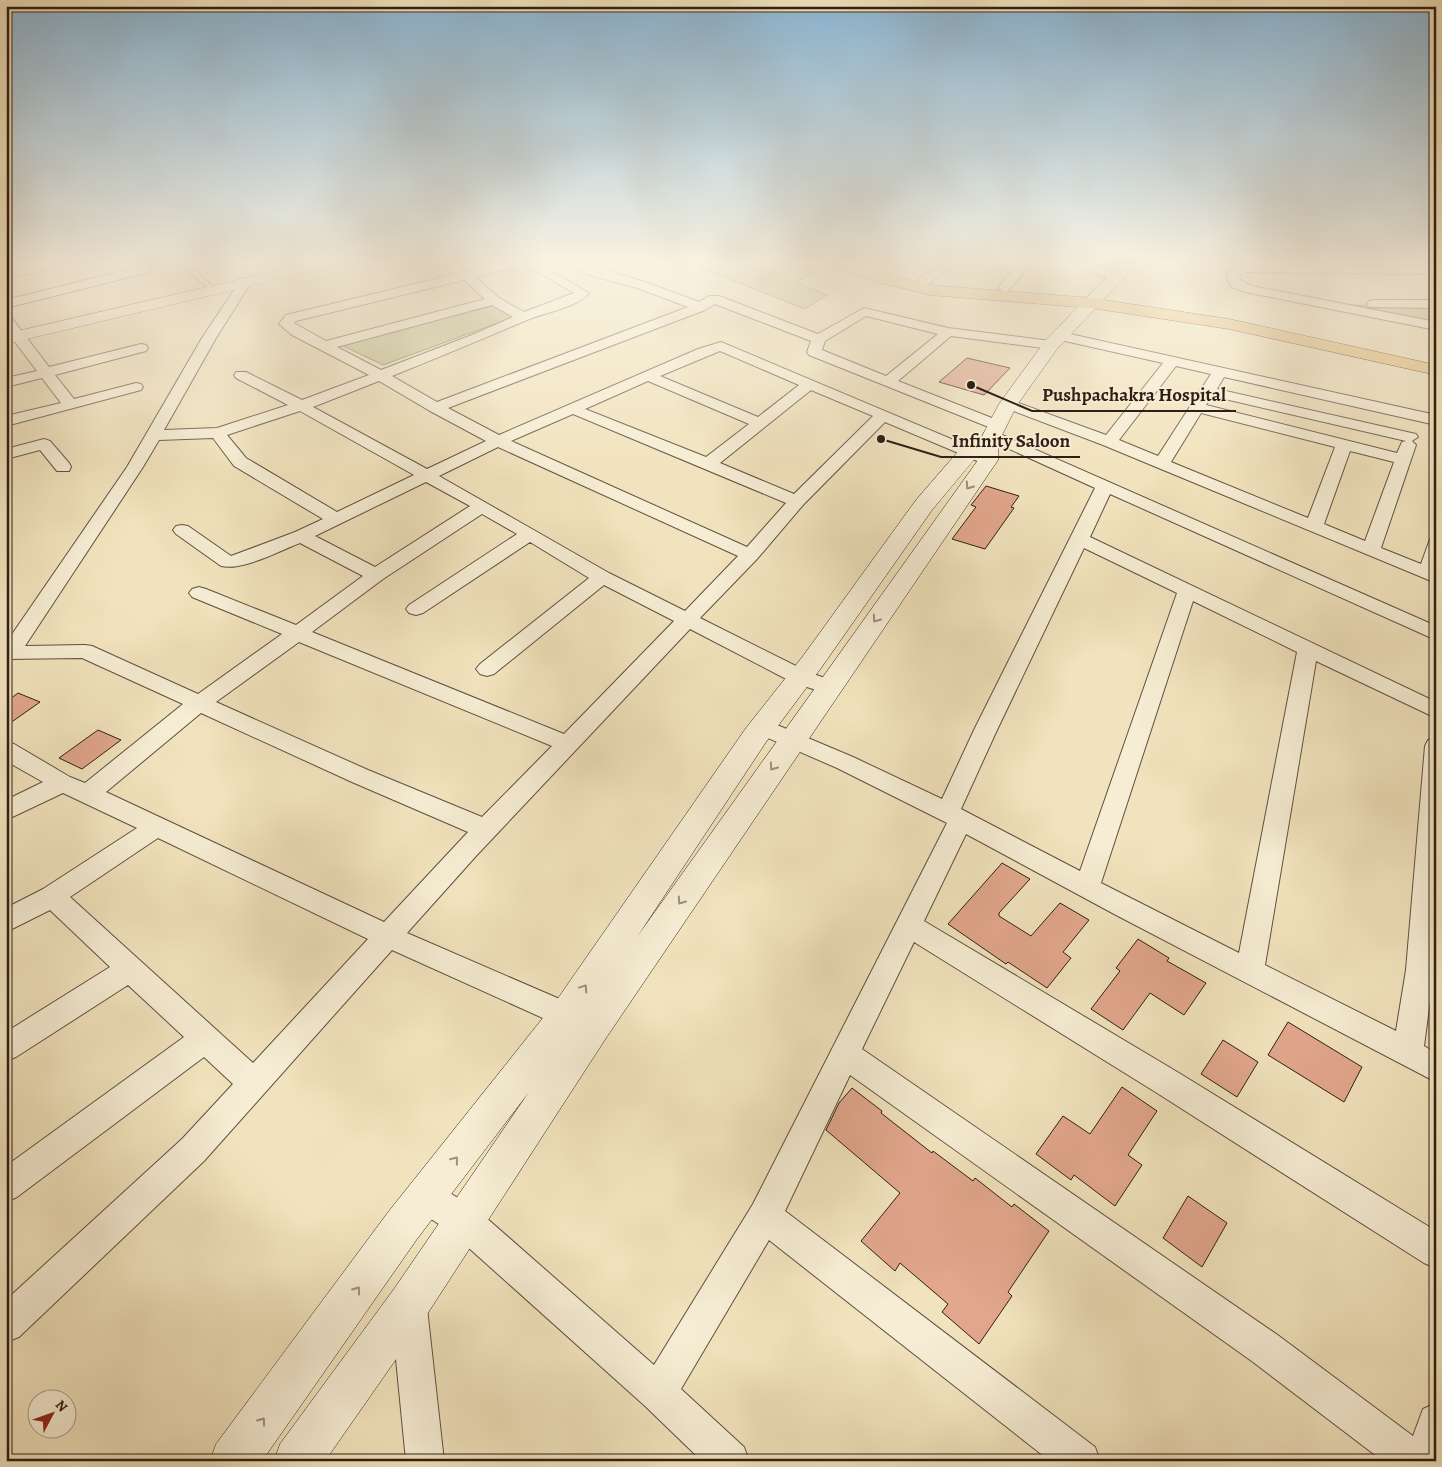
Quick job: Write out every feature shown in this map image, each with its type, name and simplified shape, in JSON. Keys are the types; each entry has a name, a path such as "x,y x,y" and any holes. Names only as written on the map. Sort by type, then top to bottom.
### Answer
{"highway":[{"path":"1267,332 1436,370"},
{"path":"1306,332 1436,360"}],"main road":[{"path":"12,338 35,332"},
{"path":"233,1461 426,1197 566,1014 762,727 814,682 986,443 1008,404 1064,332"},
{"path":"297,1461 409,1304 593,1027 792,739 814,682"}],"street":[{"path":"213,332 154,435 10,653 85,651 360,776 486,830"},
{"path":"298,332 380,375 435,408 498,442 750,554"},
{"path":"325,346 375,332"},
{"path":"154,435 218,433 301,406 490,332"},
{"path":"435,408 633,332"},
{"path":"802,332 819,339"},
{"path":"830,332 819,339 814,352 888,381 986,443"},
{"path":"888,381 947,332"},
{"path":"954,332 1056,341 1172,361 1436,420"},
{"path":"12,338 44,372 70,404"},
{"path":"182,530 228,562 240,560 301,536 498,442 721,346 883,415 986,443 1105,486 1436,634"},
{"path":"6,382 141,348"},
{"path":"1109,442 1172,361"},
{"path":"1161,464 1220,372"},
{"path":"241,375 482,506 602,577 814,682"},
{"path":"648,376 760,423"},
{"path":"708,464 809,384"},
{"path":"6,421 136,387"},
{"path":"1208,391 1410,437"},
{"path":"1008,404 1109,442 1432,575 1436,543"},
{"path":"1198,407 1403,459"},
{"path":"573,409 797,501"},
{"path":"6,1324 193,1150 486,830 750,554 797,501 883,415"},
{"path":"1371,550 1418,416"},
{"path":"218,433 229,450 240,462 336,519"},
{"path":"6,454 44,444 63,467"},
{"path":"1314,527 1344,445"},
{"path":"658,1393 765,1216 909,925 955,815 979,740 1105,486"},
{"path":"88,794 199,702 298,633 376,575 482,506"},
{"path":"416,609 529,534"},
{"path":"301,536 376,575"},
{"path":"1080,539 1436,711"},
{"path":"487,669 602,577"},
{"path":"1086,887 1187,591"},
{"path":"199,593 568,744"},
{"path":"1250,970 1308,649"},
{"path":"762,727 792,739 955,815 1086,887 1408,1052 1436,1069"},
{"path":"1408,1052 1428,973 1436,746"},
{"path":"6,750 62,783 388,936 566,1014"},
{"path":"6,812 62,783"},
{"path":"6,921 52,896 156,826"},
{"path":"52,896 253,1084"},
{"path":"909,925 1168,1083 1436,1251"},
{"path":"6,1048 130,969"},
{"path":"6,1186 205,1039"},
{"path":"845,1054 1266,1349 1415,1461"},
{"path":"426,1197 463,1220 658,1393 730,1461"},
{"path":"765,1216 1080,1461"},
{"path":"409,1304 424,1461"},
{"path":"1424,1461 1436,1422"}],"green space":[{"path":"386,332 472,332 383,365 339,344"}],"building":[{"path":"967,358 1010,368 984,395 939,382"},
{"path":"986,486 1019,496 1011,507 1014,508 985,549 952,539 976,507 971,505"},
{"path":"18,693 40,702 6,726 6,702"},
{"path":"98,730 121,740 82,769 59,758"},
{"path":"1002,863 1030,879 999,913 999,916 1031,936 1060,903 1089,920 1063,952 1071,958 1047,988 1008,962 1006,964 948,924"},
{"path":"1138,939 1169,958 1167,961 1206,983 1184,1015 1150,993 1123,1030 1091,1009 1120,971 1116,968"},
{"path":"1288,1022 1362,1067 1344,1102 1268,1055"},
{"path":"1223,1040 1258,1062 1237,1097 1201,1074"},
{"path":"1122,1087 1157,1111 1128,1155 1142,1165 1115,1206 1074,1175 1071,1180 1036,1154 1063,1116 1090,1134"},
{"path":"852,1088 932,1153 933,1151 973,1181 975,1178 1012,1207 1014,1204 1049,1231 1008,1292 1012,1296 979,1344 942,1312 948,1304 900,1263 895,1271 861,1241 900,1193 826,1130 839,1103"},
{"path":"1188,1196 1227,1223 1202,1267 1163,1238"}],"place":[{"name":"Pushpachakra Hospital","path":"971,385"},
{"name":"Infinity Saloon","path":"881,439"}]}
